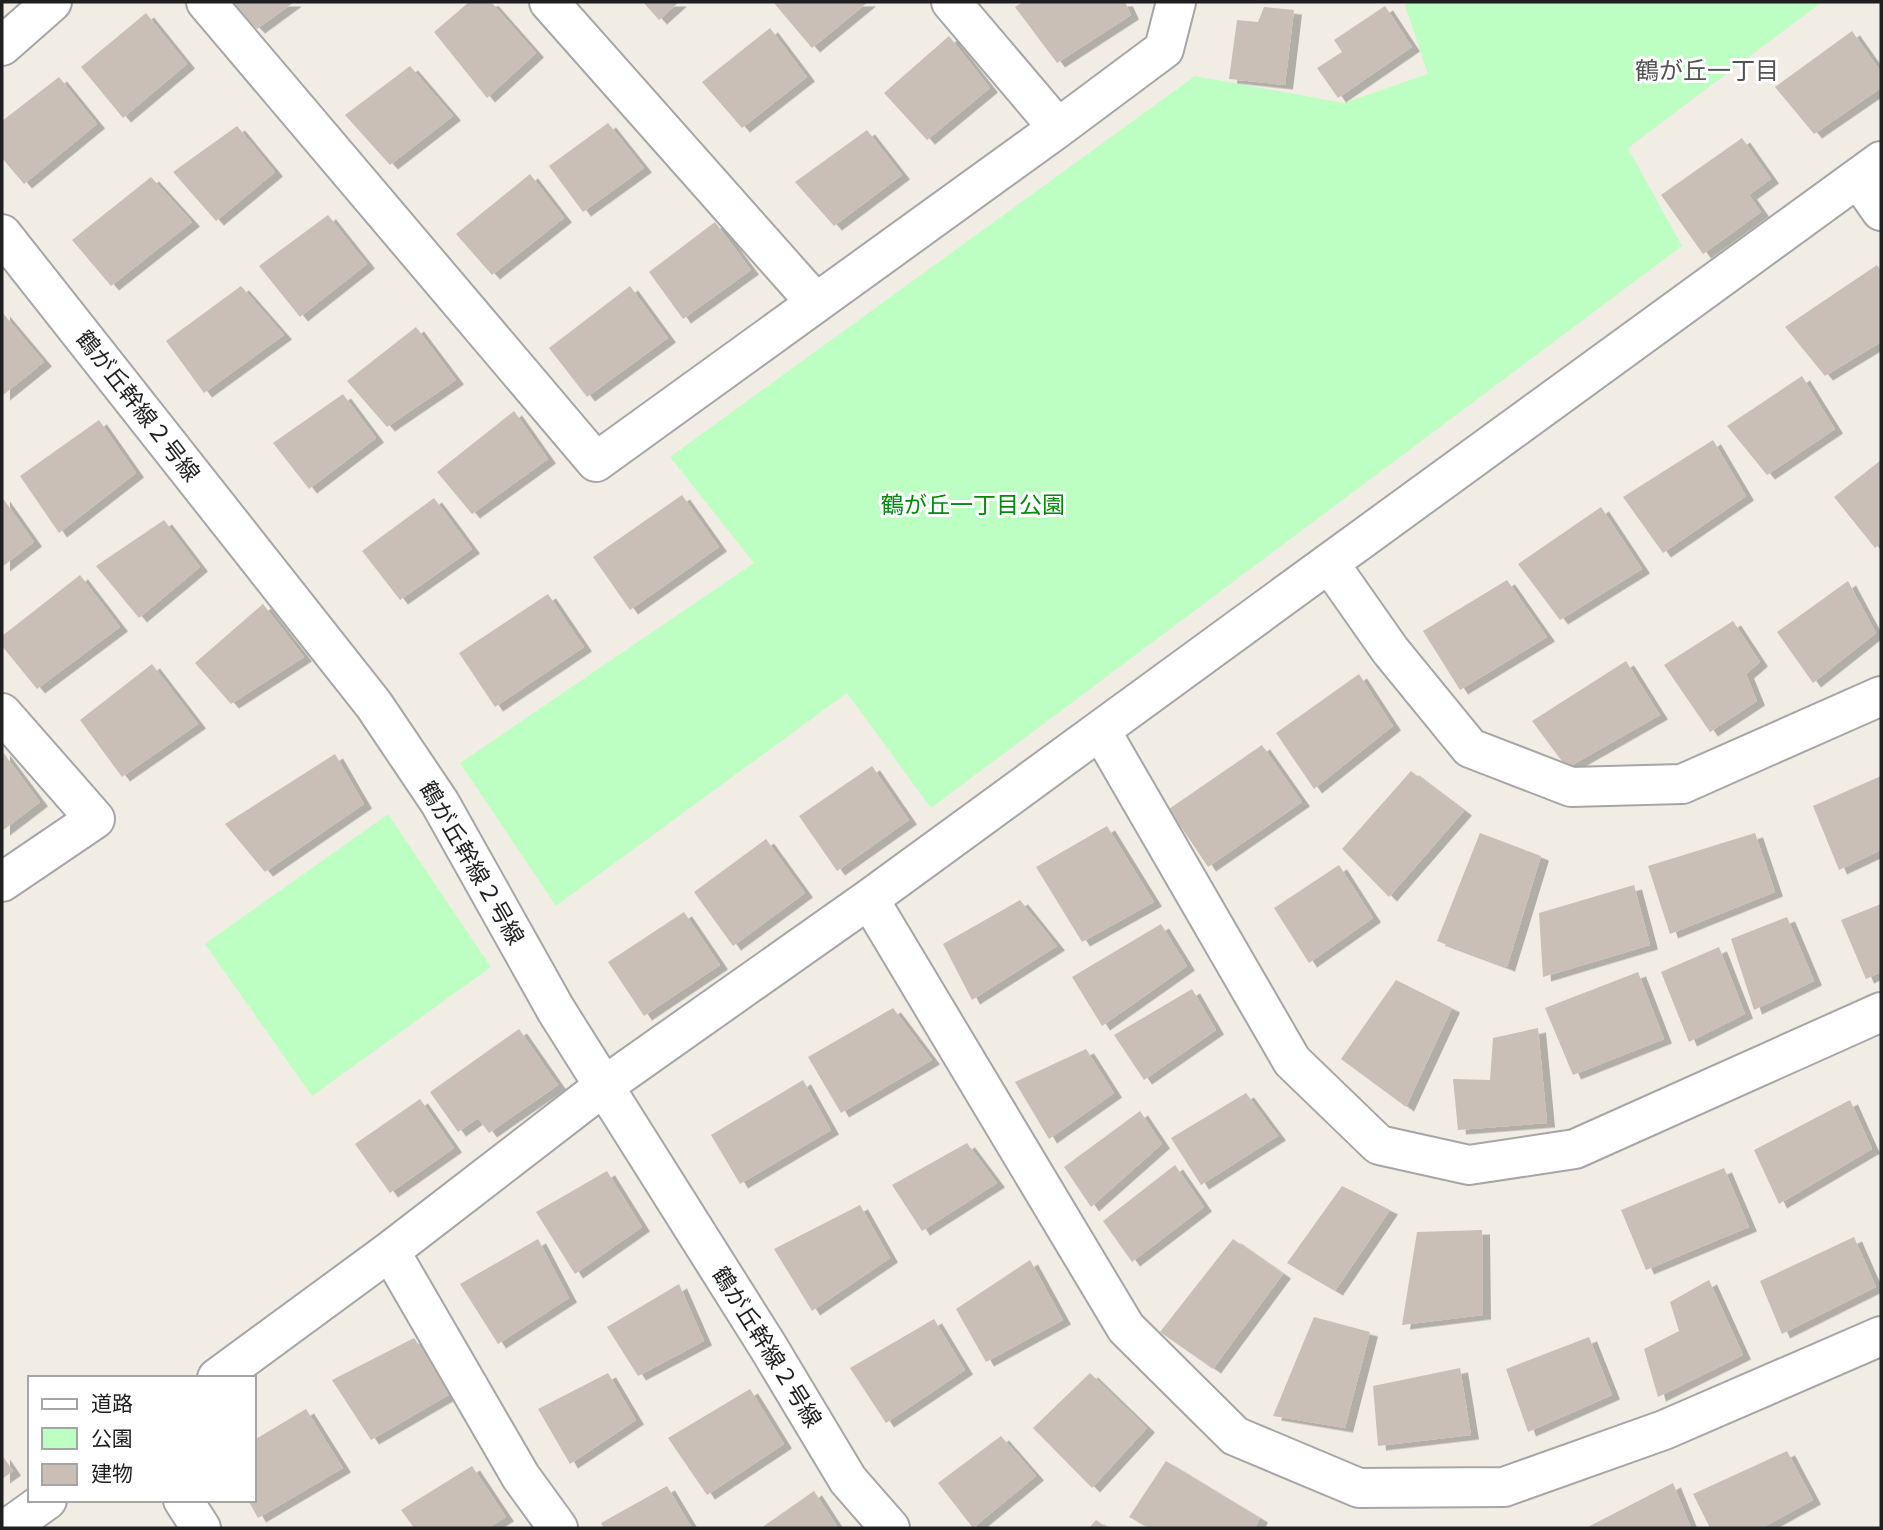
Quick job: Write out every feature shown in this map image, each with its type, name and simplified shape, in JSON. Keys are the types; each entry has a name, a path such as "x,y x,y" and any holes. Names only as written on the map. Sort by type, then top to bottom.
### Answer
{"street":[{"path":"2,46 52,2"},
{"path":"206,2 597,462 1164,49 1176,2"},
{"path":"549,2 816,303"},
{"path":"951,2 1058,128"},
{"path":"220,1376 390,1251 604,1086 869,899 1869,170 1881,211"},
{"name":"鶴が丘幹線２号線","path":"2,234 374,705 440,803 556,1010 767,1345 848,1480 890,1528"},
{"path":"1329,562 1390,650 1470,748 1571,787 1682,784 1881,696"},
{"path":"2,713 95,819 2,882"},
{"path":"1101,731 1292,1061 1379,1145 1469,1165 1576,1149 1881,1012"},
{"path":"869,899 1126,1328 1235,1436 1359,1488 1504,1487 1664,1430 1881,1336"},
{"path":"390,1251 521,1477 558,1528"},
{"path":"8,1528 44,1502"},
{"path":"184,1502 201,1528"}],"green space":[{"name":"鶴が丘一丁目公園","path":"1404,2 1822,2 1628,148 1682,246 931,808 847,693 556,906 460,763 754,563 670,457 1195,76 1344,103 1428,74"},
{"path":"388,814 491,967 312,1096 205,944"}],"building":[{"path":"231,2 294,2 257,29"},
{"path":"469,2 491,2 536,53 487,98 434,32"},
{"path":"643,2 679,2 659,20"},
{"path":"773,2 868,2 812,48"},
{"path":"1023,2 1125,2 1131,15 1057,63 1015,7"},
{"path":"1385,6 1412,47 1338,98 1317,68 1342,52 1334,40"},
{"path":"1264,7 1294,10 1285,85 1229,79 1237,20 1258,22"},
{"path":"146,13 187,64 123,118 81,67"},
{"path":"770,28 807,77 742,128 702,82"},
{"path":"1852,31 1881,72 1881,88 1814,134 1775,87"},
{"path":"949,36 990,88 927,140 884,93"},
{"path":"410,66 453,116 390,165 345,115"},
{"path":"59,77 97,124 24,184 2,158 2,121"},
{"path":"608,123 644,168 583,212 549,166"},
{"path":"237,126 275,172 216,221 173,172"},
{"path":"867,130 902,175 834,226 795,182"},
{"path":"1742,138 1771,179 1749,195 1761,212 1703,254 1661,195"},
{"path":"530,174 564,218 492,275 456,234"},
{"path":"151,177 192,222 111,286 72,240"},
{"path":"328,215 367,264 300,317 259,266"},
{"path":"715,222 751,270 683,319 649,272"},
{"path":"1877,265 1881,271 1881,342 1825,376 1785,327"},
{"path":"241,286 284,335 204,393 166,341"},
{"path":"630,286 668,338 587,397 549,348"},
{"path":"2,312 44,362 2,396"},
{"path":"416,327 456,380 387,427 347,381"},
{"path":"1802,376 1835,429 1767,475 1727,426"},
{"path":"343,394 376,438 309,489 273,443"},
{"path":"514,411 548,459 472,514 437,472"},
{"path":"99,420 136,473 59,533 20,476"},
{"path":"1713,440 1746,496 1663,553 1623,497"},
{"path":"1881,460 1881,543 1875,548 1834,497"},
{"path":"682,495 719,547 630,610 593,557"},
{"path":"2,497 34,542 2,567"},
{"path":"434,498 472,549 400,600 362,551"},
{"path":"1601,507 1642,569 1560,620 1518,564"},
{"path":"164,520 200,567 139,618 96,566"},
{"path":"80,575 120,627 37,689 2,646 2,636"},
{"path":"1507,580 1547,637 1460,690 1423,631"},
{"path":"1848,581 1876,633 1813,683 1777,632"},
{"path":"548,594 584,647 495,707 459,653"},
{"path":"263,604 304,657 231,704 195,663"},
{"path":"1733,621 1760,662 1746,674 1757,701 1710,732 1664,665"},
{"path":"1626,661 1660,715 1567,768 1532,721"},
{"path":"152,664 198,724 122,777 80,720"},
{"path":"1359,674 1393,726 1314,789 1276,733"},
{"path":"1262,745 1302,802 1208,867 1169,809"},
{"path":"2,751 40,802 2,831"},
{"path":"335,754 364,804 265,872 225,824"},
{"path":"872,766 909,820 837,871 799,816"},
{"path":"1411,771 1464,811 1389,897 1342,849"},
{"path":"1881,776 1881,850 1839,870 1813,806"},
{"path":"1107,826 1154,902 1082,942 1036,867"},
{"path":"1480,833 1541,856 1507,967 1437,941"},
{"path":"1755,833 1775,892 1670,934 1648,866"},
{"path":"766,839 805,893 733,946 694,892"},
{"path":"1339,865 1373,918 1309,963 1274,908"},
{"path":"1634,885 1650,945 1543,977 1539,913"},
{"path":"1020,900 1057,946 972,1000 943,944"},
{"path":"1881,904 1881,972 1866,979 1841,920"},
{"path":"684,912 720,965 644,1016 608,962"},
{"path":"1787,917 1814,981 1754,1010 1731,939"},
{"path":"1161,924 1187,966 1102,1026 1072,977"},
{"path":"1719,947 1745,1014 1689,1042 1661,972"},
{"path":"1638,972 1664,1039 1573,1075 1545,1008"},
{"path":"1396,980 1452,1008 1406,1107 1341,1059"},
{"path":"1192,989 1216,1030 1144,1080 1114,1035"},
{"path":"893,1008 932,1060 841,1113 808,1057"},
{"path":"1538,1028 1547,1123 1458,1130 1453,1079 1490,1080 1493,1038"},
{"path":"519,1029 558,1085 489,1133 478,1118 458,1132 430,1092"},
{"path":"1086,1049 1114,1093 1049,1139 1015,1082"},
{"path":"803,1080 831,1130 740,1184 711,1135"},
{"path":"1246,1093 1278,1136 1201,1185 1171,1138"},
{"path":"420,1099 454,1148 390,1193 355,1144"},
{"path":"1850,1100 1872,1149 1779,1204 1754,1150"},
{"path":"1140,1111 1162,1144 1091,1207 1064,1167"},
{"path":"967,1143 997,1183 922,1231 892,1185"},
{"path":"1175,1165 1204,1207 1132,1262 1103,1221"},
{"path":"1724,1168 1749,1227 1646,1270 1621,1210"},
{"path":"607,1171 642,1227 575,1274 536,1212"},
{"path":"1342,1186 1390,1210 1335,1291 1287,1263"},
{"path":"860,1205 890,1258 812,1311 774,1249"},
{"path":"1482,1230 1483,1315 1402,1325 1417,1232"},
{"path":"1854,1237 1876,1287 1782,1334 1760,1281"},
{"path":"538,1239 569,1298 498,1344 460,1284"},
{"path":"1233,1239 1283,1274 1213,1369 1160,1332"},
{"path":"1030,1260 1063,1320 986,1362 956,1309"},
{"path":"1709,1280 1743,1355 1658,1397 1644,1349 1679,1331 1670,1302"},
{"path":"679,1284 704,1341 638,1376 607,1327"},
{"path":"1314,1317 1370,1332 1345,1428 1273,1416"},
{"path":"934,1319 965,1370 886,1423 850,1368"},
{"path":"1589,1337 1612,1395 1528,1432 1506,1369"},
{"path":"414,1338 452,1393 371,1440 332,1380"},
{"path":"1460,1368 1471,1435 1378,1446 1373,1386"},
{"path":"608,1373 636,1420 570,1464 538,1409"},
{"path":"1090,1373 1147,1428 1092,1488 1033,1428"},
{"path":"750,1389 784,1444 707,1495 668,1438"},
{"path":"306,1409 343,1468 258,1518 249,1502 256,1502 256,1439"},
{"path":"1001,1436 1036,1476 973,1528 938,1483"},
{"path":"1787,1451 1813,1500 1762,1528 1710,1528 1693,1494"},
{"path":"2,1455 13,1471 2,1479"},
{"path":"1166,1461 1260,1518 1255,1528 1149,1528 1129,1517"},
{"path":"472,1466 506,1517 488,1528 414,1528 401,1510"},
{"path":"1673,1483 1691,1528 1586,1528"},
{"path":"667,1486 692,1528 604,1528 601,1523"},
{"path":"814,1491 838,1528 761,1528"},
{"path":"1096,1520 1108,1528 1089,1528"}],"district":[{"name":"鶴が丘一丁目","path":"1707,71"}]}
